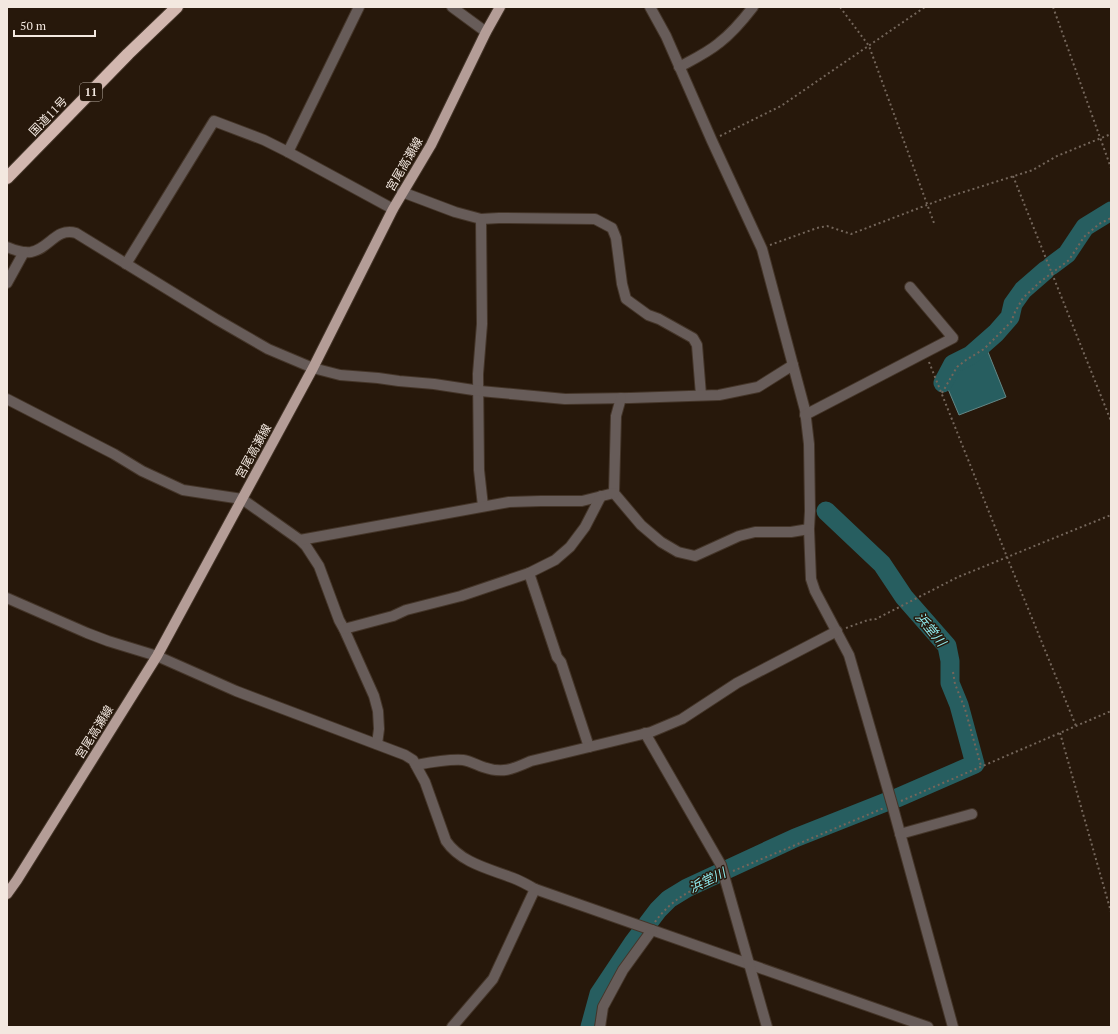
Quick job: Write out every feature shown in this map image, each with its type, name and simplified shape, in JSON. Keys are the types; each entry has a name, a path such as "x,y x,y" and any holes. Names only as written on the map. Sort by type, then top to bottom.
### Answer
{"highway":[{"name":"国道11号","path":"7,178 128,54 177,7"}],"main road":[{"name":"宮尾高瀬線","path":"7,894 157,656 313,368 392,209 431,145 486,32 500,7"}],"street":[{"path":"288,152 359,7"},
{"path":"452,7 486,32"},
{"path":"650,7 666,36 712,141 762,249 806,415 809,444 809,529 811,579 815,591 849,655 892,804 953,1027"},
{"path":"679,67 718,44 737,26 753,7"},
{"path":"126,264 214,121 264,140 392,209"},
{"path":"402,192 455,212 481,219 596,219 612,228 616,238 622,284 626,299 648,315 659,319 693,338 698,345 701,395"},
{"path":"481,219 482,324 478,374 479,470 482,506"},
{"path":"7,247 24,252 32,252 39,250 58,235 70,231 76,233 216,319 268,349 313,368 340,374 565,399 621,398 719,395 758,387 793,365"},
{"path":"7,283 24,252"},
{"path":"806,415 953,338 910,287"},
{"path":"621,398 616,416 614,493 641,525 661,542 678,552 695,556 739,536 750,533 791,532 809,529"},
{"path":"7,399 142,471 183,490 242,499 300,540 306,546 319,566 339,620 374,696 378,711 379,729 377,744"},
{"path":"300,540 482,506 509,502 582,501 614,493"},
{"path":"344,629 393,616 406,610 461,596 529,573 555,560 570,547 585,526 601,496"},
{"path":"529,573 557,657 561,662 589,747"},
{"path":"7,598 87,633 157,656 236,691 405,755 413,760 425,782 446,842 450,848 464,858 535,889 748,963 922,1026"},
{"path":"416,765 452,759 502,771 517,768 531,761 645,733 682,719 737,683 837,631"},
{"path":"645,733 723,871 767,1027"},
{"path":"900,834 972,814"},
{"path":"452,1027 493,979 535,889"},
{"path":"600,1027 603,1007 648,928"}],"path":[{"path":"840,7 868,46 934,223"},
{"path":"712,141 742,124 781,106 925,7"},
{"path":"1053,7 1111,168"},
{"path":"762,249 817,228 827,226 851,234 948,197 1032,170 1057,156 1111,134"},
{"path":"1013,176 1111,421"},
{"path":"942,393 957,367 984,349 1011,322 1023,298 1040,282 1069,260 1084,237 1099,224 1111,218"},
{"path":"926,352 1076,726"},
{"path":"837,631 868,620 876,619 958,577 1111,515"},
{"path":"953,672 955,684 965,709 981,766"},
{"path":"648,928 667,907 723,871 892,804 1111,711"},
{"path":"1060,732 1111,912"}],"water":[{"path":"988,352 1006,397 959,415 948,389 961,368"}],"waterway":[{"name":"浜堂川","path":"1051,266 1067,254 1085,227 1111,211"},
{"name":"浜堂川","path":"943,383 953,364 971,355 996,333 1010,317 1013,304 1023,290 1046,270"},
{"name":"浜堂川","path":"826,511 882,564 904,597 947,646 950,661 950,683 959,705 975,764 897,798"},
{"name":"浜堂川","path":"590,1027 599,994 633,943 658,910 669,899 687,888 795,838 886,802"}]}
